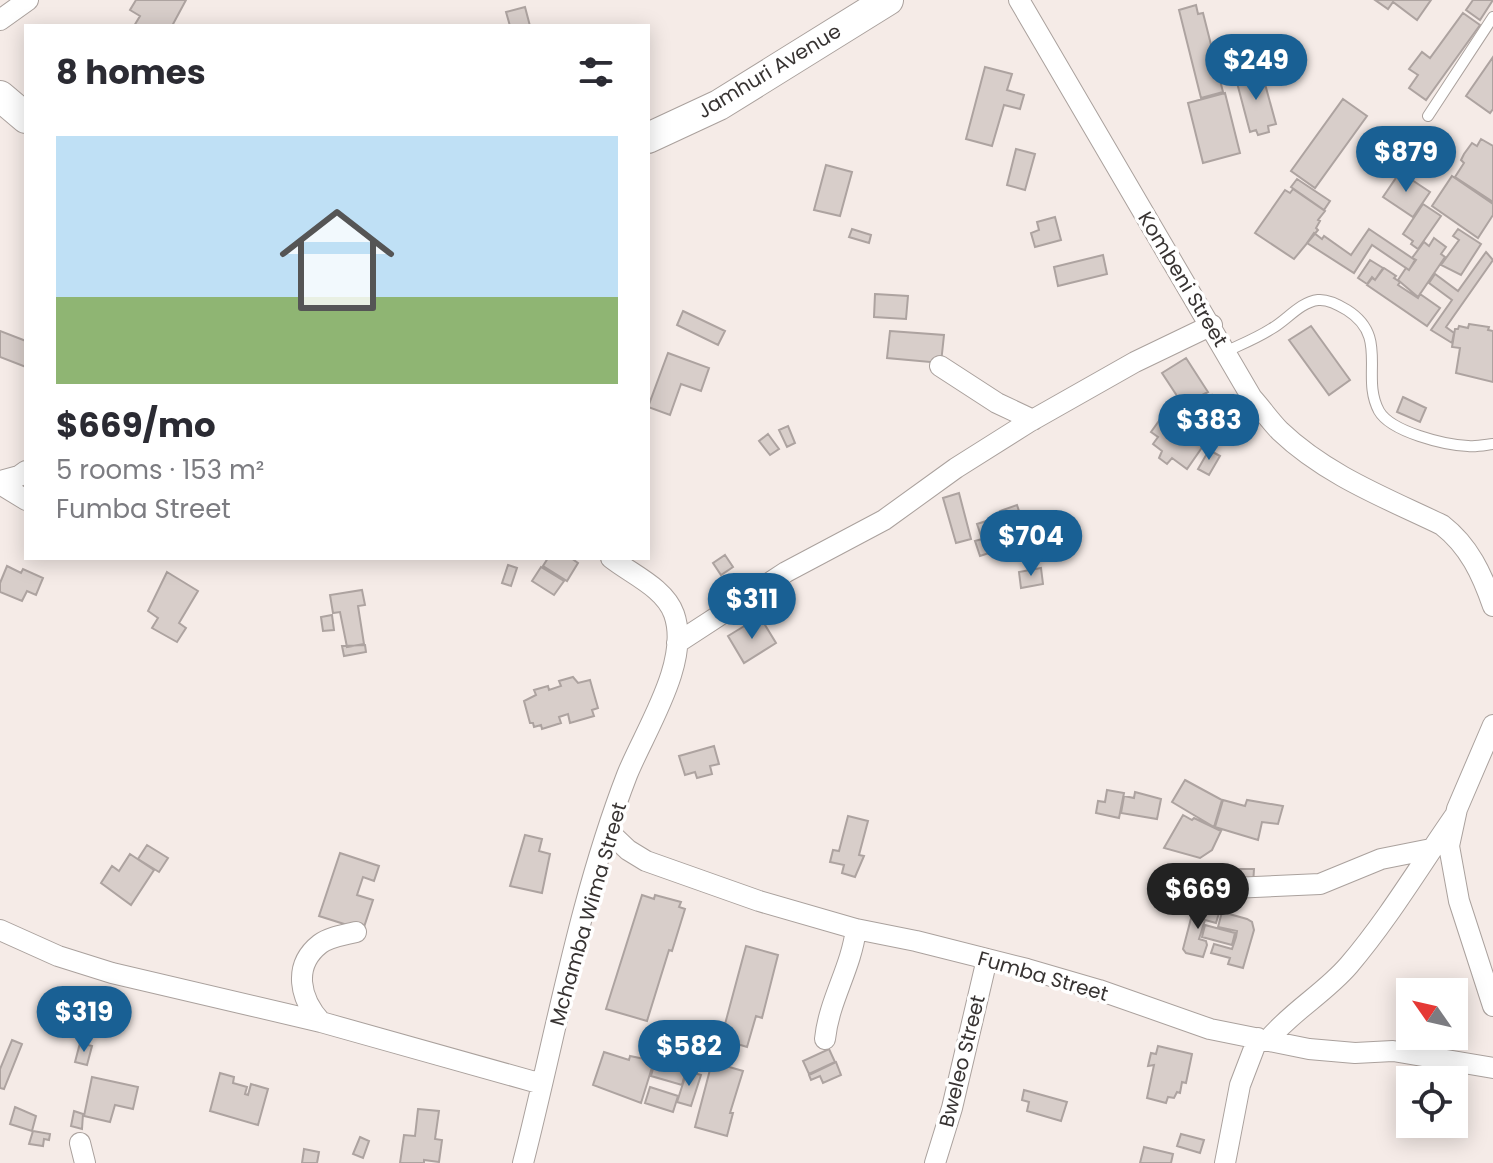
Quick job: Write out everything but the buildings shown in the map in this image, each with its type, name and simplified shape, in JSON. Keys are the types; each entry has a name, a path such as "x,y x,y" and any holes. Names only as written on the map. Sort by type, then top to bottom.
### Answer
{"street":[{"path":"0,20 28,0"},
{"name":"Jamhuri Avenue","path":"650,137 719,105 888,0"},
{"name":"Kombeni Street","path":"1019,0 1252,398 1279,430 1306,454 1342,477 1452,532 1485,568 1493,606"},
{"path":"677,643 786,572 884,520 956,468 1033,420 1135,362 1212,325"},
{"path":"940,366 997,403 1033,420"},
{"path":"0,483 24,472"},
{"path":"0,483 24,499"},
{"name":"Mchamba Wima Street","path":"523,1163 593,877 627,775 672,673 677,643 674,613 658,591 614,560"},
{"path":"1493,725 1456,814 1449,846 1459,901 1493,1006"},
{"path":"1225,1163 1238,1095 1263,1039 1319,994 1348,965 1375,932 1456,814"},
{"name":"Fumba Street","path":"608,831 628,850 658,866 759,901 856,929 916,941 1099,990 1210,1029 1309,1049 1355,1053 1393,1051 1493,1068"},
{"path":"1232,888 1320,884 1381,859 1431,849"},
{"path":"825,1039 830,1006 851,960 856,929"},
{"path":"0,930 58,956 112,973 321,1022 542,1084"},
{"path":"321,1022 304,998 302,967 322,942 356,932"},
{"name":"Bweleo Street","path":"935,1163 952,1108 987,959"}],"lane":[{"path":"1428,116 1493,17"},
{"path":"1227,351 1273,329 1306,305 1317,300 1329,302 1357,317 1365,328 1373,347 1374,395 1384,417 1408,432 1426,438 1469,446 1493,444"}]}
